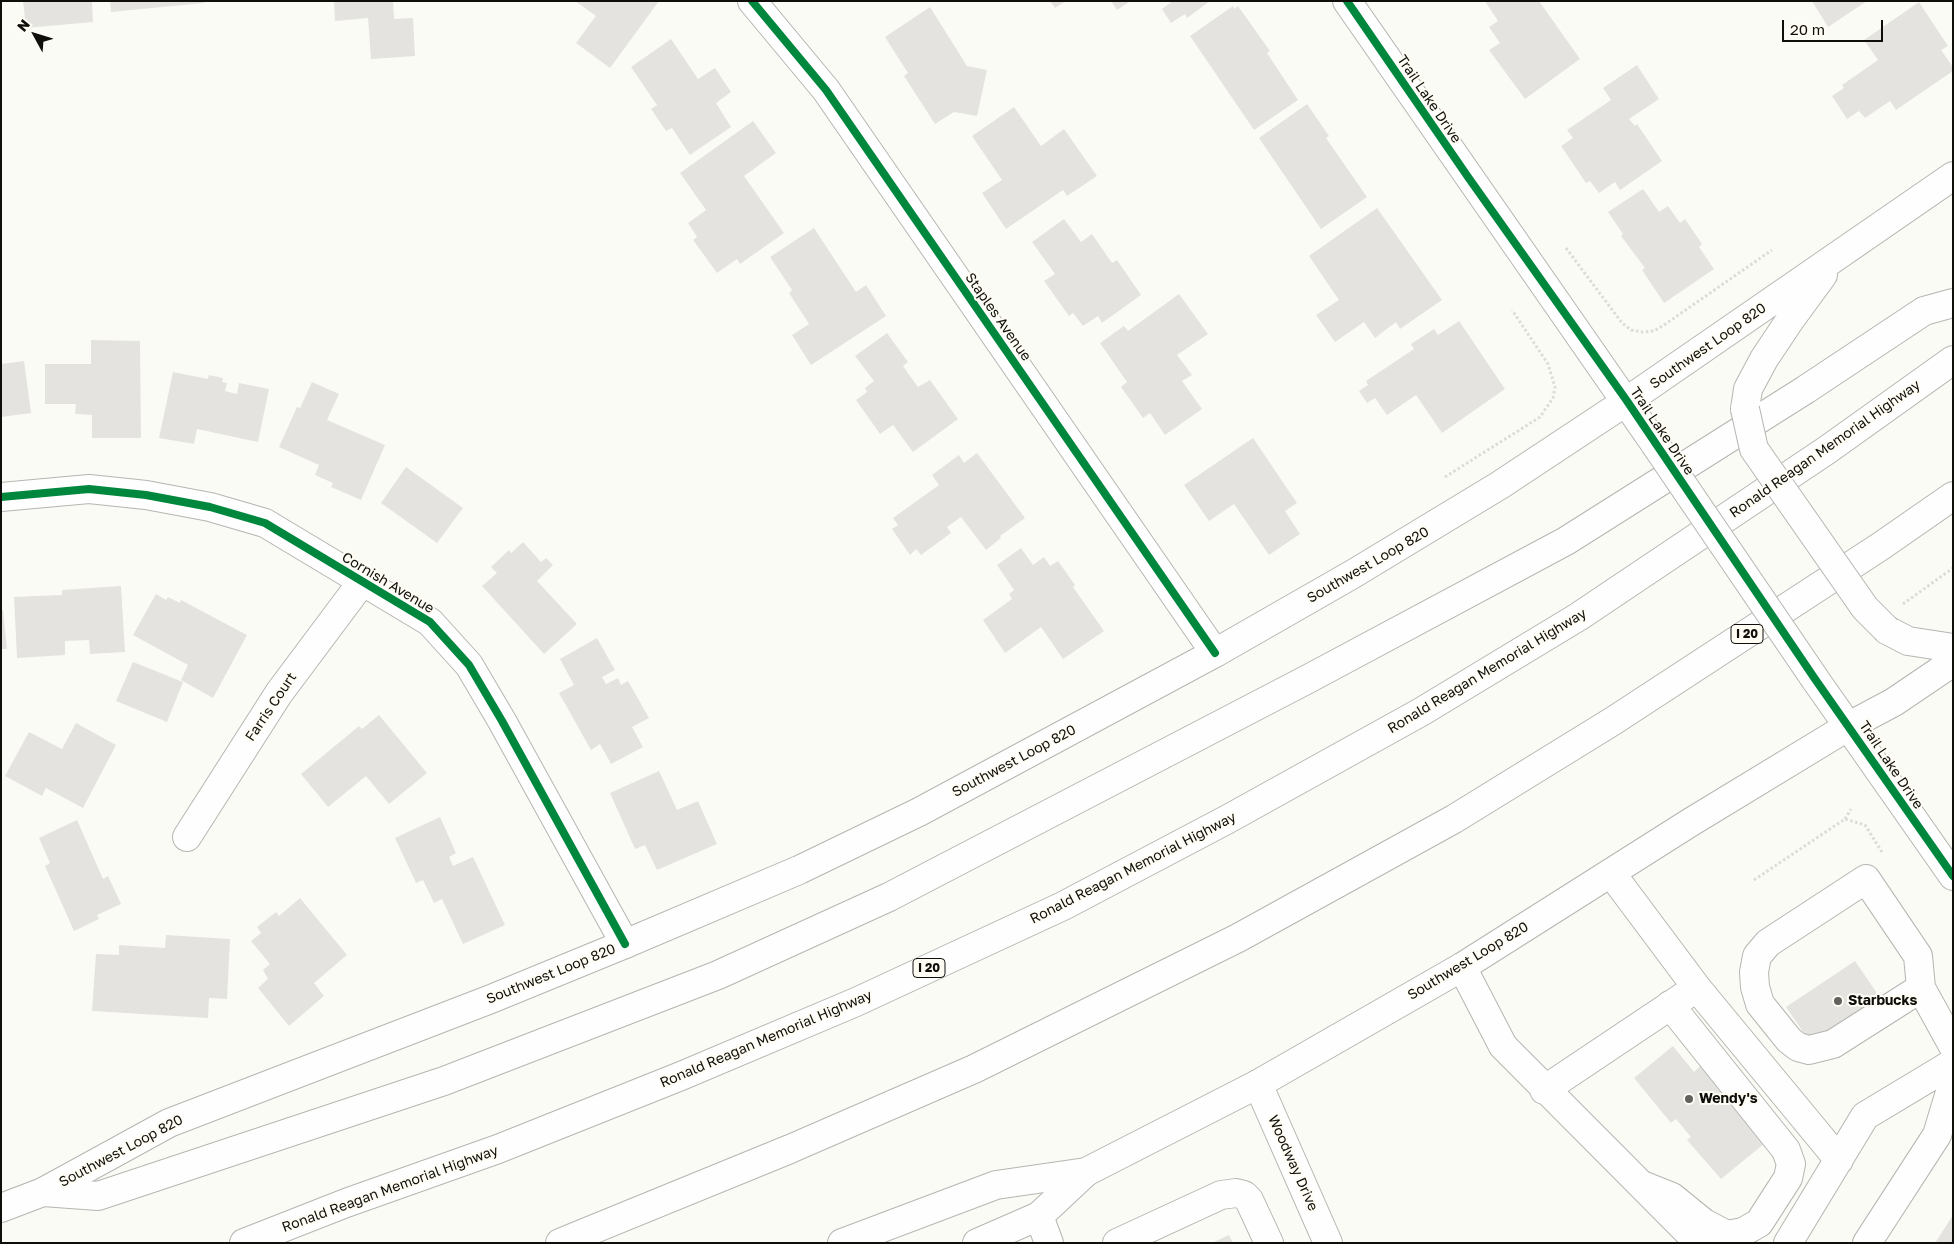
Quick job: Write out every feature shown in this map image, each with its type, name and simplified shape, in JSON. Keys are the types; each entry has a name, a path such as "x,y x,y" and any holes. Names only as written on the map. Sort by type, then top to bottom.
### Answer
{"main road":[{"name":"Staples Avenue","path":"752,1 826,90 1215,654"},
{"name":"Trail Lake Drive","path":"1347,1 1468,177 1627,401 1815,679 1953,876"},
{"name":"Southwest Loop 820","path":"1,1208 43,1192 169,1123 490,999 625,944 799,870 919,812 1215,654 1500,486 1627,401 1953,176"},
{"path":"1837,256 1790,320 1764,359 1748,389 1745,410 1754,449 1865,608 1893,618 1908,641 1953,648"},
{"path":"43,1192 98,1196 444,1081 718,975 889,898 1566,541 1805,390 1924,311 1953,302"},
{"name":"Ronald Reagan Memorial Highway","path":"244,1243 346,1203 498,1149 681,1076 856,1002 1063,906 1228,820 1421,712 1578,617 1827,450 1953,360"},
{"name":"Cornish Avenue","path":"1,497 89,489 146,495 210,507 265,524 430,622 469,665 625,944"},
{"name":"I 20","path":"560,1243 781,1153 974,1069 1238,938 1454,819 1597,732 1882,546 1953,496"},
{"name":"Farris Court","path":"187,837 279,693 362,582"},
{"name":"Southwest Loop 820","path":"977,1243 1039,1216 1086,1172 1258,1084 1462,966 1849,726 1894,702 1953,662"},
{"path":"1611,872 1696,988 1839,1160"},
{"path":"1922,988 1833,1044 1809,1050 1798,1047 1789,1040 1760,1004 1755,987 1754,972 1757,956 1768,943 1866,879 1918,956 1922,988 1953,1046"},
{"path":"1462,966 1503,1046 1544,1090 1699,1243"},
{"path":"1544,1090 1696,988"},
{"path":"1642,1186 1672,1196 1704,1223 1727,1235 1743,1232 1759,1223 1788,1178 1791,1164 1786,1150 1670,1005"},
{"path":"1788,1243 1865,1116 1953,1063"},
{"path":"1868,1243 1937,1135 1953,1082"},
{"name":"Woodway Drive","path":"1258,1084 1328,1243"},
{"path":"842,1243 996,1185 1086,1172"},
{"path":"1117,1243 1221,1195 1236,1193 1244,1195 1249,1200 1269,1243"},
{"path":"1039,1216 1049,1243"}],"path":[{"path":"1566,248 1622,324 1631,330 1642,332 1654,331 1664,326 1772,250"},
{"path":"1445,477 1540,417 1548,409 1553,398 1555,386 1548,364 1512,310"},
{"path":"1893,618 1953,568"},
{"path":"1754,880 1845,819 1851,809"},
{"path":"1845,819 1865,825 1886,858"}],"building":[{"path":"23,1 92,1 93,22 26,28"},
{"path":"110,1 204,1 204,3 111,12"},
{"path":"334,1 393,1 394,19 413,18 415,56 371,59 368,18 335,21"},
{"path":"575,1 659,1 610,68 576,43 596,16"},
{"path":"1050,1 1066,1 1055,8"},
{"path":"1111,1 1131,1 1117,10"},
{"path":"1173,1 1210,1 1187,18 1185,14 1171,23 1162,9"},
{"path":"1485,1 1539,1 1580,59 1525,99 1489,50 1500,43 1489,27 1498,21"},
{"path":"1812,1 1867,1 1828,27"},
{"path":"1919,2 1948,46 1941,50 1953,67 1953,71 1896,110 1890,101 1865,118 1859,111 1847,119 1832,96 1844,88 1842,85 1878,60 1864,40"},
{"path":"1233,6 1234,9 1238,6 1270,51 1267,53 1298,100 1254,130 1190,36"},
{"path":"930,7 967,66 987,70 977,116 954,112 935,124 904,76 908,73 885,37"},
{"path":"671,39 698,79 715,68 731,92 716,103 731,127 690,155 672,128 666,131 651,109 657,105 631,67"},
{"path":"1637,65 1659,99 1629,119 1635,126 1637,124 1662,161 1620,190 1615,182 1599,193 1590,181 1586,183 1561,146 1573,138 1567,130 1611,100 1603,88"},
{"path":"1307,104 1329,136 1326,138 1367,197 1321,229 1259,138"},
{"path":"1014,107 1041,146 1064,129 1097,176 1067,196 1063,190 1006,229 982,193 1002,180 972,136"},
{"path":"753,121 776,153 744,176 784,233 740,264 737,259 717,273 693,240 697,237 688,223 706,210 680,173"},
{"path":"1643,189 1659,212 1668,206 1680,223 1685,219 1702,244 1699,247 1714,269 1664,303 1642,270 1645,268 1621,236 1623,234 1608,212"},
{"path":"1377,208 1442,300 1400,329 1396,322 1375,338 1364,322 1335,342 1316,315 1339,300 1309,256"},
{"path":"1064,219 1081,242 1092,234 1112,263 1117,260 1141,295 1102,323 1098,316 1083,326 1073,313 1069,316 1044,281 1055,274 1032,242"},
{"path":"814,228 856,292 866,285 886,316 811,365 792,335 809,324 789,293 792,290 770,257"},
{"path":"1179,294 1208,334 1177,355 1192,375 1182,381 1202,409 1165,435 1150,413 1143,418 1121,387 1127,382 1100,343 1124,326 1128,331"},
{"path":"1459,321 1505,389 1442,433 1416,395 1387,415 1375,398 1367,403 1359,391 1368,385 1366,381 1414,349 1411,344 1434,329 1438,335"},
{"path":"887,333 908,362 903,366 918,387 930,380 958,419 913,452 893,425 880,434 856,400 867,392 865,388 874,381 855,356"},
{"path":"91,340 140,341 141,438 92,438 92,415 75,414 76,404 45,404 45,364 91,364"},
{"path":"24,361 31,413 1,417 1,364"},
{"path":"173,372 208,379 209,375 223,378 222,382 227,383 225,391 237,394 239,383 269,389 258,442 197,429 194,444 159,438"},
{"path":"312,382 339,394 327,420 385,445 361,500 331,487 333,483 315,475 319,465 279,447 297,407 300,408"},
{"path":"1253,438 1297,503 1285,511 1300,534 1269,555 1234,504 1209,521 1184,485"},
{"path":"977,453 1025,518 1000,536 1001,538 986,550 961,517 947,527 951,533 921,555 916,549 910,555 892,529 898,525 893,518 939,485 932,475 959,455 964,463"},
{"path":"406,467 463,508 437,543 381,503"},
{"path":"523,542 541,562 546,558 553,565 537,581 577,624 544,654 482,586 497,573 491,567 509,550 511,553"},
{"path":"1021,548 1033,565 1044,557 1050,566 1058,561 1075,585 1073,587 1104,631 1063,659 1041,627 1005,653 983,620 1012,599 1009,594 1014,590 997,565"},
{"path":"121,586 125,652 90,654 89,640 65,641 65,655 17,658 14,597 62,595 62,590"},
{"path":"156,594 166,600 168,597 180,603 181,600 247,635 213,698 181,680 188,665 133,635"},
{"path":"1,610 3,610 7,649 1,649"},
{"path":"597,638 615,670 602,677 606,684 618,678 621,685 628,681 649,718 632,727 643,747 611,764 600,744 591,750 559,693 574,685 560,659"},
{"path":"133,662 183,682 167,722 116,701"},
{"path":"379,715 427,773 389,804 366,776 328,807 301,774 359,726 362,729"},
{"path":"76,723 116,745 83,808 46,788 42,796 5,776 29,732 62,749"},
{"path":"659,771 677,810 698,801 717,844 657,870 645,845 635,849 610,793"},
{"path":"440,817 456,853 449,857 453,866 473,857 505,925 463,944 442,899 434,903 423,880 416,883 395,838"},
{"path":"77,820 103,879 108,876 121,904 97,915 99,919 74,931 45,866 50,863 39,838"},
{"path":"300,898 347,955 314,983 324,996 289,1026 258,988 268,979 263,970 270,964 251,941 261,933 257,927 276,912 279,916"},
{"path":"166,935 230,939 227,999 209,998 208,1018 92,1011 96,954 119,955 119,945 165,948"},
{"name":"Starbucks","path":"1855,961 1883,1002 1856,1019 1853,1014 1810,1042 1786,1007"},
{"name":"Wendy's","path":"1673,1046 1694,1072 1700,1066 1764,1144 1721,1179 1687,1140 1691,1137 1676,1119 1671,1123 1634,1078"},
{"path":"1953,1215 1953,1243 1935,1243"},
{"path":"1229,1235 1233,1243 1212,1243"}],"cycle path":[{"path":"752,1 826,90 1215,653"},
{"path":"1347,1 1468,177 1627,401 1815,679 1953,876"},
{"path":"1,497 89,489 146,495 210,507 265,523 430,622 469,665 625,944"}],"place":[{"name":"Starbucks","path":"1838,1001"},
{"name":"Wendy's","path":"1689,1099"}]}
